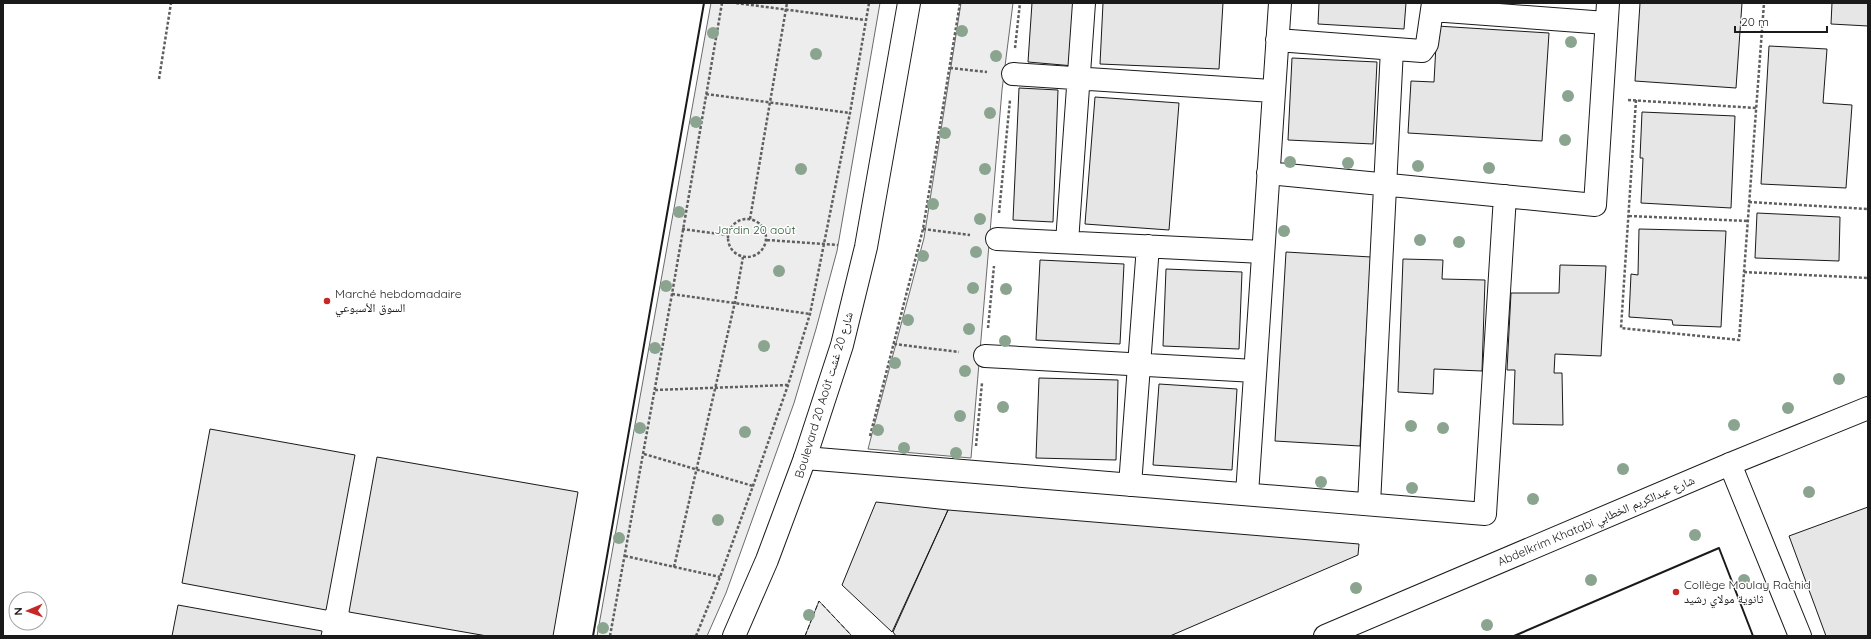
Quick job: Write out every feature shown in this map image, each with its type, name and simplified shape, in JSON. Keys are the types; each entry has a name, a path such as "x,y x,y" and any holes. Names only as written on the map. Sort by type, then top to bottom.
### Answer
{"street":[{"name":"Boulevard 20 Août شارع 20 غشت","path":"734,636 767,560 805,458 842,345 866,247 909,3"},
{"path":"1067,242 1084,3"},
{"path":"1246,494 1280,3"},
{"path":"1268,173 1595,205 1607,13 1432,6 1426,48 1418,51 1277,40"},
{"path":"1369,504 1392,49"},
{"path":"1013,74 1273,91"},
{"path":"805,458 1485,514 1506,196"},
{"path":"997,238 1263,252"},
{"path":"1130,485 1148,246"},
{"path":"985,356 1254,371"},
{"name":"Abdelkrim Khatabi شارع عبدالكريم الخطابي","path":"1325,636 1730,464 1868,408"},
{"path":"1730,464 1800,636"}],"path":[{"path":"159,79 171,3"},
{"path":"610,636 672,294 722,3"},
{"path":"736,3 865,20"},
{"path":"750,218 787,3"},
{"path":"696,636 720,577 753,486 788,385 810,314 850,113 868,3"},
{"path":"868,443 923,229 960,3"},
{"path":"1636,100 1621,328 1739,340 1764,3"},
{"path":"950,68 1013,74"},
{"path":"706,94 850,113"},
{"path":"1602,98 1756,108"},
{"path":"1749,202 1868,209"},
{"path":"1629,216 1748,220"},
{"path":"744,218 750,218 757,221 762,226 766,233 766,240 764,248 758,254 751,257 743,257 733,252 727,241 727,235 733,224 744,218"},
{"path":"682,229 727,235"},
{"path":"923,229 997,238"},
{"path":"766,240 866,247"},
{"path":"674,567 716,388 735,302 743,257"},
{"path":"1744,272 1868,278"},
{"path":"672,294 810,314"},
{"path":"894,344 985,356"},
{"path":"655,390 788,385"},
{"path":"643,454 753,486"},
{"path":"625,556 720,577"}],"shaded area":[{"name":"Jardin 20 août","path":"711,3 880,3 837,251 816,329 794,403 726,593 707,636 597,636"},
{"path":"961,3 1013,3 1002,90 971,458 868,449 924,238"},
{"path":"819,601 852,636 805,636"}],"building":[{"path":"1032,3 1078,3 1074,66 1028,62"},
{"path":"1103,3 1223,3 1219,69 1100,64"},
{"path":"1319,3 1406,3 1404,29 1318,24"},
{"path":"1640,3 1742,3 1736,88 1635,81"},
{"path":"1832,3 1868,3 1868,26 1831,24"},
{"path":"1437,26 1549,33 1542,141 1408,133 1411,81 1434,82"},
{"path":"1769,46 1827,49 1823,103 1852,105 1846,188 1761,184"},
{"path":"1292,58 1377,62 1373,144 1288,140"},
{"path":"1019,88 1058,90 1053,222 1013,220"},
{"path":"1095,97 1179,103 1169,230 1085,224"},
{"path":"1642,112 1735,116 1731,208 1641,203 1643,158 1640,158"},
{"path":"1757,213 1840,217 1839,261 1755,258"},
{"path":"1639,229 1726,231 1721,327 1673,325 1672,320 1629,317 1631,274 1638,275"},
{"path":"1286,252 1371,257 1360,446 1275,441"},
{"path":"1403,259 1443,260 1442,279 1485,280 1482,371 1434,369 1433,394 1398,392"},
{"path":"1040,260 1124,264 1120,344 1036,340"},
{"path":"1560,265 1606,266 1601,356 1555,354 1554,373 1562,373 1563,425 1513,424 1515,370 1507,370 1511,293 1559,293"},
{"path":"1166,269 1242,272 1239,349 1163,346"},
{"path":"1039,378 1118,380 1116,460 1036,458"},
{"path":"1159,384 1237,389 1232,470 1153,465"},
{"path":"210,429 355,455 326,610 182,583"},
{"path":"377,457 578,492 553,636 487,636 349,612"},
{"path":"876,502 948,510 892,632 842,585"},
{"path":"1868,507 1868,636 1826,636 1789,536"},
{"path":"948,510 1359,544 1358,555 1170,636 896,636 893,632"},
{"path":"178,605 322,631 321,636 172,636"}],"fence":[{"path":"805,636 819,601 852,636"}],"wall":[{"path":"593,636 704,3"},
{"path":"1514,636 1719,548 1753,636"}],"place":[{"name":"Marché hebdomadaire السوق الأسبوعي","path":"327,301"},
{"name":"Collège Moulay Rachid ثانوية مولاي رشيد","path":"1676,592"}]}
